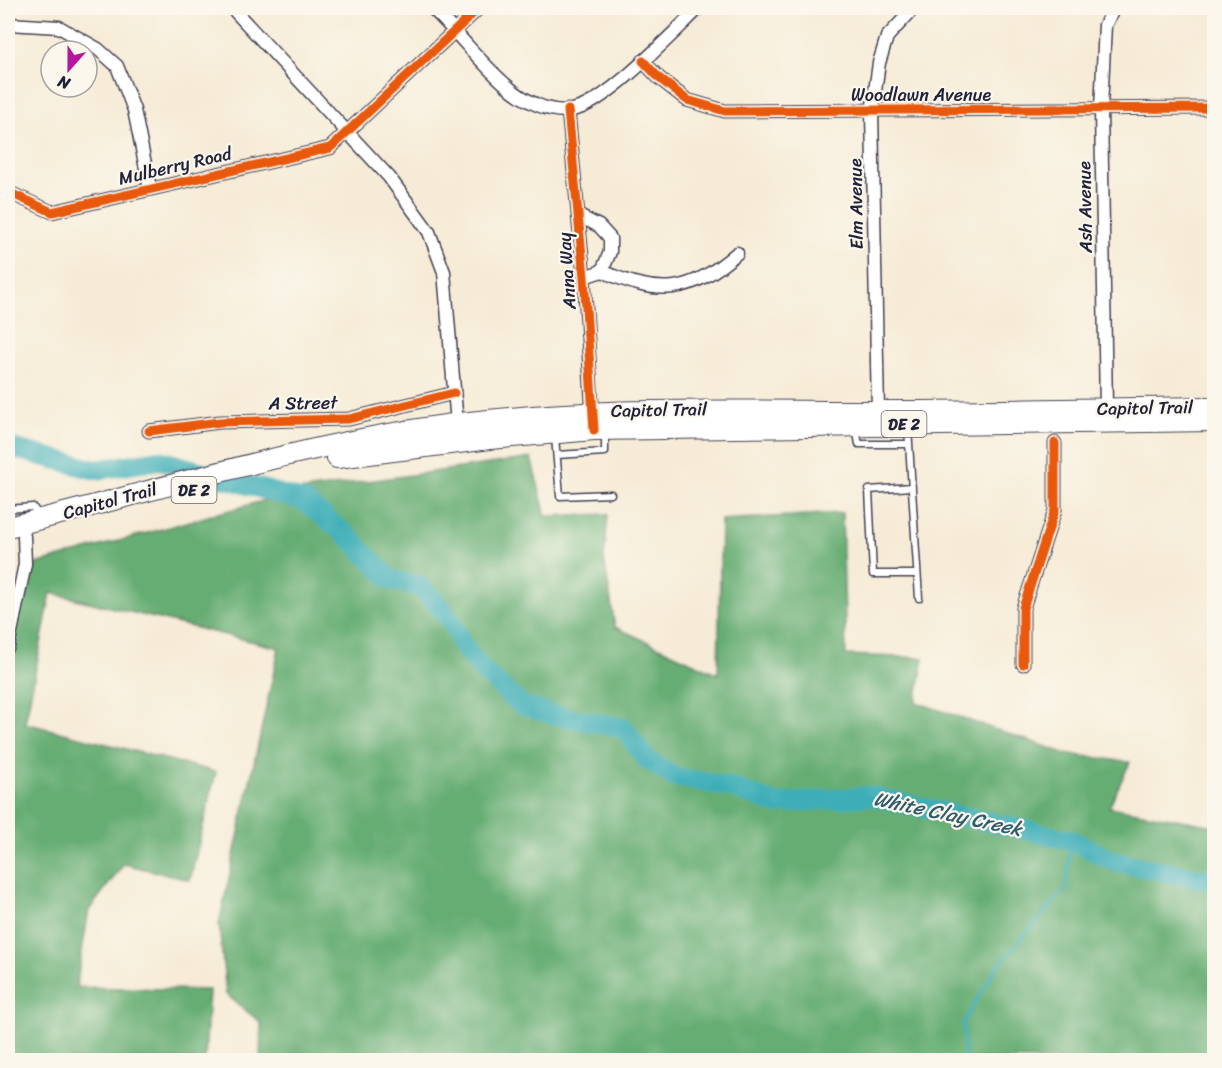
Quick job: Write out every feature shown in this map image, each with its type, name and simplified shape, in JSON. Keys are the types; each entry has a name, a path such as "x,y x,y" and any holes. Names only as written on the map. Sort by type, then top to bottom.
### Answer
{"main road":[{"name":"Capitol Trail","path":"327,454 555,433 597,424 713,409 878,411 1215,407"},
{"name":"Capitol Trail","path":"13,535 53,520 457,424 855,425 908,434 1040,423 1215,421"}],"street":[{"path":"232,8 348,132 406,197 424,223 438,252 447,292 457,424"},
{"path":"432,8 505,85 532,103 555,110 575,110 592,102 643,62 699,8"},
{"name":"Mulberry Road","path":"8,192 52,212 330,148 479,8"},
{"name":"Elm Avenue","path":"878,411 872,112 879,63 887,38 914,8"},
{"name":"Ash Avenue","path":"1106,408 1101,109 1105,25 1114,8"},
{"path":"8,24 59,27 98,49 117,66 134,110 150,188"},
{"name":"Woodlawn Avenue","path":"643,62 687,100 725,111 872,112 1215,108"},
{"name":"Anna Way","path":"568,110 597,424"},
{"path":"579,216 599,226 610,238 610,252 602,271"},
{"path":"584,277 602,271 635,285 670,287 706,277 737,253"},
{"name":"A Street","path":"149,431 220,422 349,419 454,393"},
{"path":"1023,664 1023,608 1055,510 1055,443 1040,423"},
{"path":"1055,443 1071,423"},
{"path":"8,647 25,564 13,535"}],"lane":[{"path":"557,455 605,452 597,424"},
{"path":"555,433 560,496 611,494"},
{"path":"908,434 919,598"},
{"path":"912,487 869,490 873,574 917,574"},
{"path":"8,509 33,507 53,520"}],"green space":[{"path":"531,458 546,516 608,514 604,558 615,627 718,674 721,520 842,513 846,655 924,658 916,702 1067,754 1130,762 1109,807 1214,826 1214,1060 260,1060 261,1023 226,994 219,924 279,648 51,593 25,723 216,772 190,880 124,864 89,910 76,987 209,990 205,1060 8,1060 8,663 24,578 36,564 298,491"}],"waterway":[{"name":"White Clay Creek","path":"8,447 96,470 160,460 304,501 348,536 391,580 419,586 451,621 463,646 481,669 521,705 554,715 624,728 645,758 674,777 730,787 776,804 870,796 1071,840 1116,862 1214,881"},
{"path":"965,1060 963,1023 998,965 1066,889 1071,840"}],"cycle path":[{"path":"8,192 52,212 330,148 479,8"},
{"path":"643,61 659,78 687,100 725,111 1214,108"},
{"path":"568,110 584,277 594,430"},
{"path":"149,431 220,422 349,419 454,393"},
{"path":"1023,664 1023,608 1055,510 1055,443"}]}
